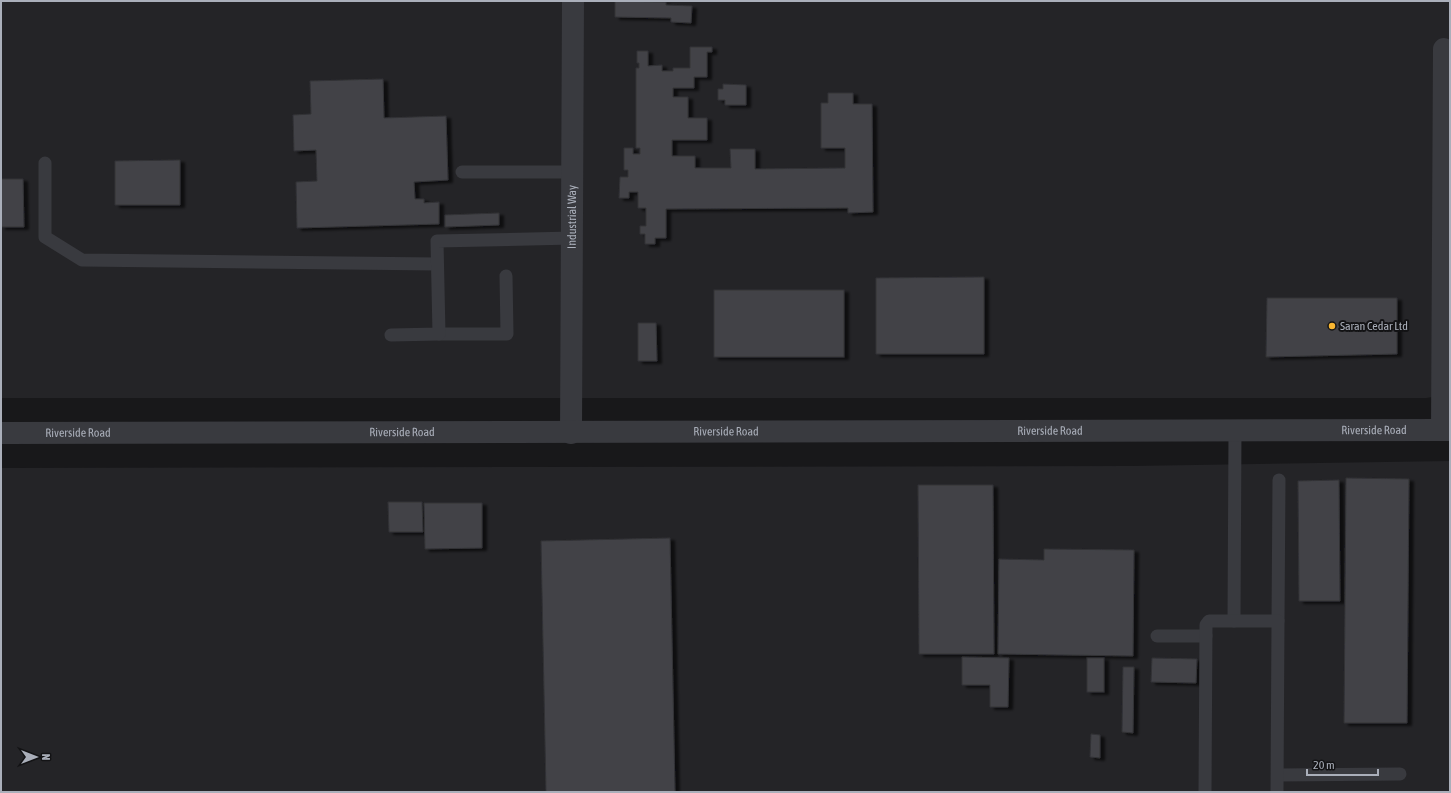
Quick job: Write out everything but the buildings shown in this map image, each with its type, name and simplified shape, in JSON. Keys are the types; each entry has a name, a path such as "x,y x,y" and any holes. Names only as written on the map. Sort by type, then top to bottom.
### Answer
{"street":[{"name":"Industrial Way","path":"572,433 573,1"},
{"path":"1444,49 1446,430"},
{"name":"Riverside Road","path":"1,433 1446,430"}],"lane":[{"path":"45,163 45,237 82,260 437,264"},
{"path":"462,172 572,172"},
{"path":"439,334 437,241 573,238"},
{"path":"391,335 507,334 506,276"},
{"path":"1234,621 1235,431"},
{"path":"1278,792 1279,480"},
{"path":"1205,792 1206,625 1209,621 1278,621"},
{"path":"1156,636 1206,636"},
{"path":"1278,776 1400,774"}],"shaded area":[{"path":"1,1 1450,1 1450,394 1426,398 1,398"},
{"path":"1450,461 1450,792 1,792 1,468 1132,466"}],"place":[{"name":"Saran Cedar Ltd","path":"1332,326"}]}
